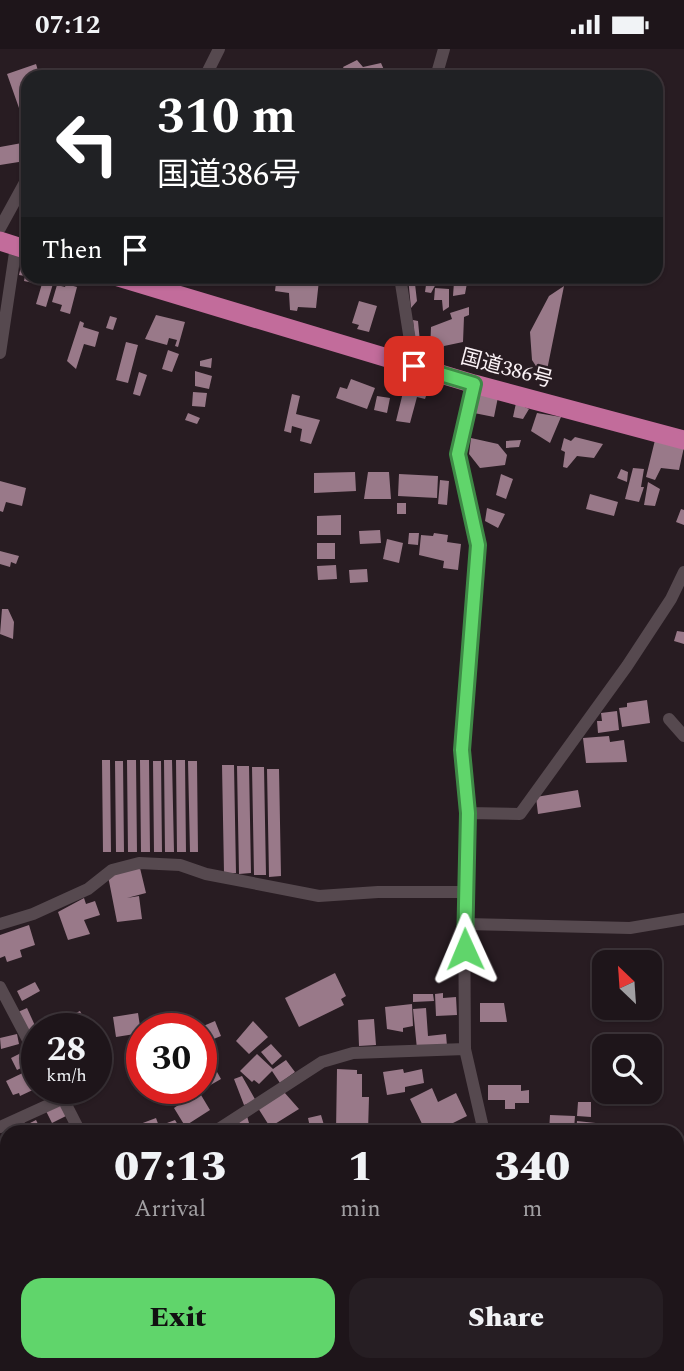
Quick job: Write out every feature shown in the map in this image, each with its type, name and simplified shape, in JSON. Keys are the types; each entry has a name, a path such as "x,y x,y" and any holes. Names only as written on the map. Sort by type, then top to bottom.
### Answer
{"highway":[{"name":"国道386号","path":"141,284 474,384 684,440"}],"street":[{"path":"208,70 219,49"},
{"path":"438,70 444,49"},
{"path":"0,228 21,190"},
{"path":"0,352 15,246"},
{"path":"401,284 414,366"},
{"path":"474,384 458,454 478,545 462,750 468,813 464,892 465,1049 482,1125"},
{"path":"468,813 520,814 627,666 671,599 684,572"},
{"path":"669,719 684,736"},
{"path":"0,924 33,914 88,889 112,870 139,863 180,865 206,874 319,896 377,892 464,892"},
{"path":"465,924 630,928 684,919"},
{"path":"0,987 21,1027"},
{"path":"225,1125 323,1062 353,1053 465,1049"},
{"path":"4,1125 41,1104"},
{"path":"66,1104 77,1125"}],"building":[{"path":"357,60 363,67 381,63 384,70 344,70 343,67"},
{"path":"36,64 38,70 21,70 21,107 19,108 7,74"},
{"path":"21,143 21,162 0,165 0,147"},
{"path":"42,284 53,284 46,307 36,304"},
{"path":"66,284 77,287 70,314 60,311 62,305 52,302 57,285 65,287"},
{"path":"276,284 319,284 316,308 298,307 297,311 290,310 289,293 275,291"},
{"path":"409,284 415,284 417,301 411,308"},
{"path":"415,284 436,284 431,293 425,292 426,285"},
{"path":"454,284 467,284 465,294 453,296"},
{"path":"564,286 545,380 532,360 530,332 549,296"},
{"path":"435,288 449,289 449,307 443,311 442,300 434,300"},
{"path":"359,301 377,306 369,332 357,329 359,325 352,323"},
{"path":"469,307 469,315 464,317 463,342 444,346 442,353 430,352 431,327 452,319 450,313"},
{"path":"156,315 185,322 178,347 175,346 177,340 169,338 167,345 145,339"},
{"path":"110,316 117,318 113,330 106,328"},
{"path":"413,320 418,321 420,342 415,341"},
{"path":"80,321 84,323 83,327 99,332 95,347 84,344 76,369 67,361"},
{"path":"126,342 138,345 128,383 116,380"},
{"path":"168,350 179,354 172,372 162,369"},
{"path":"212,358 211,368 200,366 200,361"},
{"path":"195,371 212,376 209,389 195,386"},
{"path":"139,372 147,375 140,396 133,394"},
{"path":"391,374 402,377 399,388 388,385"},
{"path":"407,376 430,385 425,399 417,397 410,423 396,421"},
{"path":"351,379 375,388 367,409 336,398 340,387 347,389"},
{"path":"193,392 207,393 205,407 192,406"},
{"path":"478,392 498,397 494,417 474,413"},
{"path":"292,394 300,396 296,414 320,420 311,444 300,441 302,429 292,426 291,433 284,431"},
{"path":"377,396 390,398 387,413 374,410"},
{"path":"516,403 529,409 523,419 513,417"},
{"path":"188,413 200,418 197,424 185,420"},
{"path":"537,413 561,417 550,443 531,431"},
{"path":"575,437 603,444 594,458 577,456 567,468 563,467 565,452 561,450 564,438 571,441"},
{"path":"471,438 498,444 507,455 505,465 480,468 469,454"},
{"path":"521,440 519,447 506,448 506,441"},
{"path":"655,440 684,447 679,470 661,468 655,480 646,477"},
{"path":"633,468 644,469 641,487 644,487 639,502 625,499"},
{"path":"621,469 628,472 627,482 617,478"},
{"path":"355,472 356,491 314,493 314,473"},
{"path":"368,472 389,472 391,499 364,499"},
{"path":"399,474 438,476 437,498 398,496"},
{"path":"501,474 513,479 506,499 496,495"},
{"path":"440,480 449,481 447,505 438,504"},
{"path":"0,481 26,488 22,506 6,502 3,512 0,511"},
{"path":"648,482 660,489 655,506 644,505"},
{"path":"590,494 618,502 614,516 586,509"},
{"path":"397,503 406,503 406,514 397,514"},
{"path":"487,508 505,514 498,528 485,521"},
{"path":"681,509 684,510 684,525 676,522"},
{"path":"341,515 341,535 317,535 317,516"},
{"path":"380,530 381,543 360,544 359,531"},
{"path":"409,533 419,533 418,545 408,544"},
{"path":"434,533 448,535 447,542 461,544 458,570 443,568 444,561 419,555 421,535 433,536"},
{"path":"387,539 403,543 399,563 383,559"},
{"path":"317,543 335,543 335,559 317,559"},
{"path":"0,551 19,556 16,564 11,562 10,567 0,564"},
{"path":"336,565 337,579 318,580 317,566"},
{"path":"367,569 368,582 350,583 349,570"},
{"path":"2,609 8,609 14,622 13,639 0,634"},
{"path":"677,631 684,632 684,644 674,641"},
{"path":"647,700 650,723 622,727 619,708 627,707 627,703"},
{"path":"617,711 619,730 598,733 597,721 602,721 601,713"},
{"path":"609,736 610,742 624,740 627,762 586,763 583,738"},
{"path":"102,760 110,760 111,852 103,852"},
{"path":"127,760 136,760 137,852 128,852"},
{"path":"140,760 149,760 150,852 141,852"},
{"path":"164,760 172,760 174,852 165,852"},
{"path":"176,760 185,760 186,852 177,852"},
{"path":"115,761 123,761 124,852 116,852"},
{"path":"153,761 161,761 162,852 154,852"},
{"path":"188,761 197,761 198,852 190,852"},
{"path":"222,765 234,765 236,873 224,873"},
{"path":"237,766 249,766 251,873 239,874"},
{"path":"252,767 264,767 266,875 254,875"},
{"path":"267,769 279,769 281,876 269,877"},
{"path":"578,790 581,807 538,814 536,797"},
{"path":"140,868 146,893 127,898 139,896 142,919 117,922 108,876"},
{"path":"84,898 86,904 95,901 100,915 84,920 90,934 68,940 58,912"},
{"path":"29,925 35,945 20,950 22,957 7,962 5,956 0,958 0,935"},
{"path":"335,973 346,996 341,999 344,1005 299,1027 285,998"},
{"path":"35,982 40,991 22,1001 17,991"},
{"path":"443,993 443,998 456,997 457,1015 436,1016 435,994"},
{"path":"413,994 433,994 434,1001 413,1002"},
{"path":"480,1003 504,1003 507,1022 480,1022"},
{"path":"412,1004 413,1026 403,1028 403,1032 387,1029 385,1007"},
{"path":"27,1008 29,1013 21,1013 21,1019 18,1012"},
{"path":"426,1008 428,1036 446,1034 447,1046 417,1049 413,1009"},
{"path":"126,1015 126,1035 116,1037 113,1017"},
{"path":"374,1019 376,1045 359,1046 358,1020"},
{"path":"253,1021 268,1037 249,1054 236,1041"},
{"path":"17,1034 19,1044 1,1049 0,1038"},
{"path":"271,1044 282,1056 272,1065 261,1052"},
{"path":"21,1053 21,1068 17,1070 11,1058"},
{"path":"257,1054 273,1069 286,1060 295,1072 280,1083 272,1071 259,1084 254,1080 252,1082 240,1071"},
{"path":"337,1069 357,1070 357,1074 362,1074 362,1097 369,1097 368,1125 336,1125"},
{"path":"403,1069 404,1073 422,1069 424,1083 405,1087 405,1092 387,1095 383,1072"},
{"path":"21,1074 21,1096 19,1093 13,1095 6,1081"},
{"path":"242,1076 256,1101 244,1105 234,1079"},
{"path":"488,1085 521,1085 521,1091 529,1090 529,1103 515,1103 515,1109 505,1109 505,1100 488,1100"},
{"path":"432,1088 438,1102 456,1093 467,1116 453,1123 454,1125 423,1125 410,1099"},
{"path":"284,1092 299,1109 269,1125 258,1108"},
{"path":"578,1102 591,1102 591,1117 577,1116"},
{"path":"62,1104 68,1115 52,1123 46,1111"},
{"path":"180,1104 206,1104 210,1110 184,1125 174,1108"},
{"path":"321,1115 324,1125 310,1125 308,1118"},
{"path":"550,1115 575,1116 574,1125 549,1125"},
{"path":"247,1116 250,1125 241,1125 238,1121"},
{"path":"156,1118 158,1125 138,1125"},
{"path":"36,1120 38,1125 26,1125"},
{"path":"175,1120 178,1125 168,1125 167,1123"},
{"path":"577,1121 605,1124 605,1125 577,1125"}],"route":[{"path":"414,366 474,384 458,454 478,545 462,750 468,813 464,892 465,949"}]}
